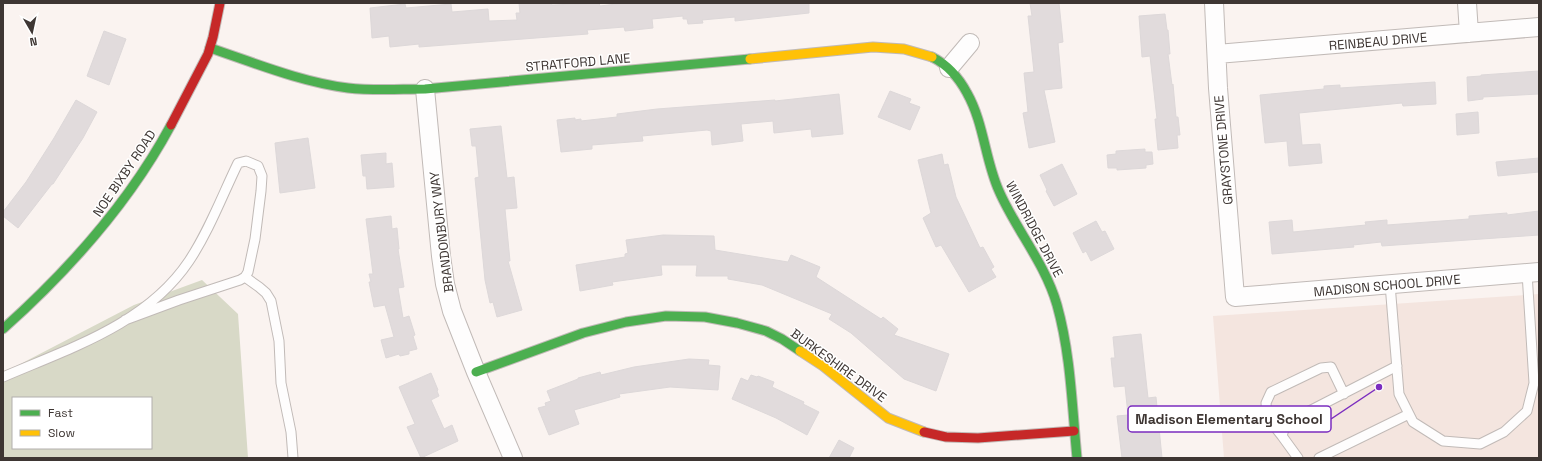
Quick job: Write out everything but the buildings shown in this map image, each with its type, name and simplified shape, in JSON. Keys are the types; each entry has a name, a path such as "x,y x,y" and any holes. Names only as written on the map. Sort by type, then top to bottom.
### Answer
{"street":[{"name":"NOE BIXBY ROAD","path":"3,329 72,262 120,206 144,172 170,128 210,48 220,3"},
{"name":"GRAYSTONE DRIVE","path":"1214,3 1218,88 1235,297"},
{"path":"1467,3 1469,33"},
{"name":"REINBEAU DRIVE","path":"1217,54 1539,27"},
{"path":"949,68 970,43"},
{"name":"STRATFORD LANE","path":"210,48 316,82 379,90 425,89 873,47 913,51 932,57 949,68"},
{"name":"WINDRIDGE DRIVE","path":"949,68 961,81 970,97 982,131 989,163 999,191 1024,237 1042,265 1055,299 1063,326 1067,352 1077,458"},
{"name":"BRANDONBURY WAY","path":"425,89 445,284 452,311 476,372 513,458"},
{"name":"MADISON SCHOOL DRIVE","path":"1235,297 1533,273"},
{"name":"BURKESHIRE DRIVE","path":"476,372 583,333 626,322 666,316 705,317 737,323 766,331 782,339 823,366 888,418 918,430 946,437 978,438 1074,431"}],"lane":[{"path":"3,377 98,336 125,320 136,314 168,288 189,262 207,231 238,163 246,162 258,166 262,176 255,239 248,272 244,277 240,280 125,320"},
{"path":"1390,284 1399,394 1413,422 1443,441 1480,444 1504,432 1527,410 1534,383 1533,273"},
{"path":"244,277 263,290 271,301 279,341 281,383 291,432 293,458"},
{"path":"1282,436 1286,423 1397,366"},
{"path":"1298,458 1267,417 1266,403 1271,392 1321,368 1331,367 1344,394"},
{"path":"1319,458 1409,414"}],"shaded area":[{"path":"1539,294 1539,458 1224,458 1213,316"}],"green space":[{"path":"202,280 238,314 248,458 3,458 3,373 134,305"}],"traffic: fast":[{"path":"210,48 296,77 348,88 377,90 425,89 750,59"},
{"path":"932,57 952,72 967,93 973,105 981,129 990,167 999,191 1038,261 1052,290 1062,324 1068,362 1077,458"},
{"path":"3,329 51,283 96,234 136,181 171,125"},
{"path":"476,372 583,333 626,322 666,316 705,317 737,323 766,331 782,339 800,351"}],"traffic: slow":[{"path":"750,59 873,47 904,49 932,57"},
{"path":"800,351 823,366 888,418 924,432"}],"traffic: jam":[{"path":"171,125 208,54 220,3"},
{"path":"924,432 946,437 978,438 1074,431"}],"place":[{"name":"Madison Elementary School","path":"1379,387"}]}
